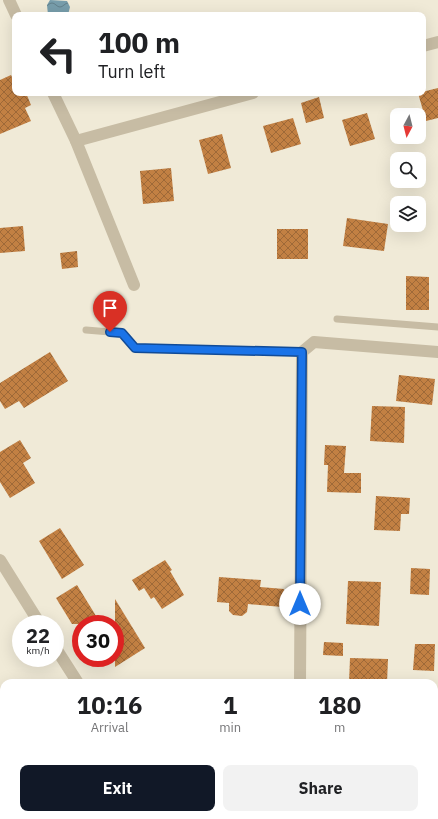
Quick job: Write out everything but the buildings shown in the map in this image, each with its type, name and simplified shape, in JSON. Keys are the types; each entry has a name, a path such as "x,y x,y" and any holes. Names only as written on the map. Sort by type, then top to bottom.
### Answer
{"street":[{"path":"9,0 15,12"},
{"path":"426,45 438,42"},
{"path":"54,96 76,142 134,285"},
{"path":"76,142 242,96"},
{"path":"300,679 302,352 314,342 438,352"},
{"path":"0,560 34,615"},
{"path":"64,661 75,679"}],"lane":[{"path":"337,319 438,327"},
{"path":"86,330 122,333 135,348 302,352"}],"water":[{"path":"50,0 67,1 70,7 69,12 48,12 47,5"}],"route":[{"path":"110,332 122,333 135,348 302,352 300,604"}]}
